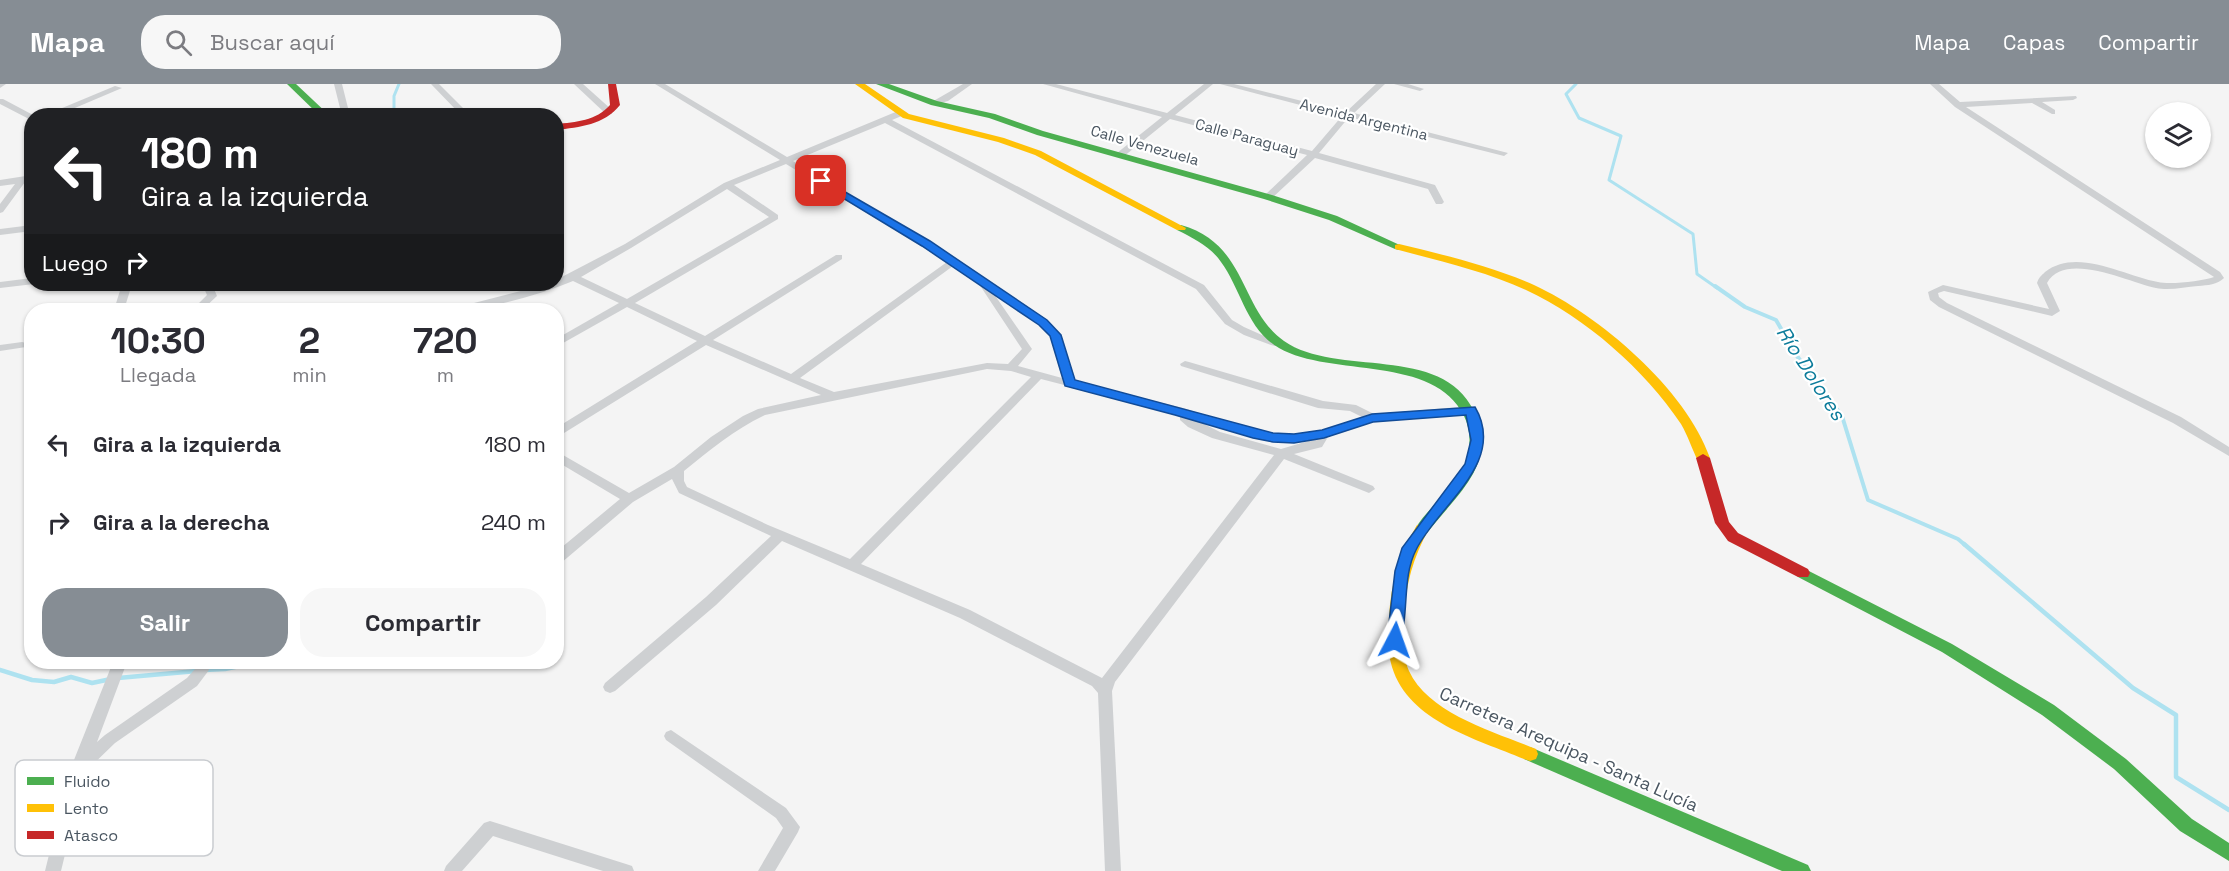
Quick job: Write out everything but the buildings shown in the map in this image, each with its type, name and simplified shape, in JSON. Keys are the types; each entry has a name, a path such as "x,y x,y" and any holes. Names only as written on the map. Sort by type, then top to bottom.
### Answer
{"main road":[{"path":"291,84 317,108"},
{"path":"564,126 592,121 609,112 615,105 612,84"},
{"path":"859,84 901,113 1027,149 1211,245 1227,261 1263,329 1275,343 1299,353 1431,379 1455,392 1471,410"},
{"name":"Calle Venezuela","path":"880,84 934,103 992,116 1040,133 1268,197 1333,218 1398,247 1494,274 1546,296 1595,328 1642,369 1679,411 1702,453 1722,523 1733,537 1750,548 1947,648 2048,710 2120,764 2186,825 2229,853"},
{"name":"Carretera Arequipa - Santa Lucía","path":"1471,410 1476,422 1478,440 1472,465 1418,534 1409,548 1402,571 1395,640 1398,668 1408,687 1424,704 1448,718 1802,871"}],"street":[{"path":"338,84 344,108"},
{"path":"435,84 458,108"},
{"path":"578,84 609,112"},
{"path":"659,84 893,223 977,276 1043,322 1055,335 1070,383"},
{"path":"934,103 945,99 968,84"},
{"name":"Calle Paraguay","path":"1047,84 1427,185 1432,188 1439,202"},
{"path":"1120,155 1209,84"},
{"name":"Avenida Argentina","path":"1224,84 1504,153"},
{"path":"1268,197 1313,155 1347,115 1381,84"},
{"path":"1398,84 1420,89"},
{"path":"1934,84 1958,105 2217,274 2219,278 2215,281 2159,286 2090,266 2057,268 2043,279 2042,284 2054,305 2055,311 2052,313 1944,288 1933,292 1934,298 1943,305 2176,420 2229,453"},
{"path":"67,108 118,88"},
{"path":"1958,105 2073,98"},
{"path":"2033,100 2052,112"},
{"path":"0,101 24,113"},
{"path":"564,280 696,206 727,185 901,113"},
{"path":"886,120 1200,287 1233,326 1275,343"},
{"path":"0,183 24,180"},
{"path":"0,210 24,183"},
{"path":"564,339 775,217 727,185"},
{"path":"0,232 24,229"},
{"path":"564,429 839,257"},
{"path":"791,379 953,262"},
{"path":"977,276 1027,349 1011,368"},
{"path":"573,277 706,341 833,396"},
{"path":"0,285 24,282"},
{"path":"204,303 212,296 210,291"},
{"path":"487,303 537,291"},
{"path":"0,348 22,345"},
{"path":"1185,363 1322,405 1352,408 1372,418"},
{"path":"564,553 629,499 678,470 747,419 762,412 966,368 987,366 1011,368 1179,411 1253,434 1294,439 1324,434 1372,418 1471,410"},
{"path":"852,565 1039,375"},
{"path":"1179,411 1188,422 1213,433 1282,453 1369,489"},
{"path":"1113,871 1105,691 1108,680 1282,453 1318,444 1324,434"},
{"path":"564,460 629,499"},
{"path":"678,470 678,481 683,490 965,614 1083,673 1098,682 1105,691"},
{"path":"610,687 711,601 780,534"},
{"path":"82,760 117,669"},
{"path":"88,760 110,739 192,682 202,669"},
{"path":"671,736 781,813 792,827 766,871"},
{"path":"452,871 490,828 626,871"},
{"path":"53,871 57,856"}],"waterway":[{"path":"394,108 394,96 399,84"},
{"name":"Río Dolores","path":"1576,84 1566,94 1579,118 1621,136 1609,180 1693,234 1697,274 1717,288"},
{"name":"Río Dolores","path":"1715,286 1745,307 1776,320 1797,356 1842,416 1868,500 1958,539 1965,545"},
{"name":"Río Dolores","path":"1964,544 2133,688 2176,715 2176,777 2229,810"},
{"path":"205,670 225,669"},
{"path":"0,670 32,680 54,682 71,677 92,683 111,679"},
{"path":"118,678 197,671"}],"traffic: fast":[{"path":"291,84 317,108"},
{"path":"880,84 934,103 992,116 1040,133 1268,197 1333,218 1399,247"},
{"path":"1181,228 1221,254 1239,282 1256,317 1272,337 1282,345 1304,355 1331,361 1419,375 1444,384 1463,400 1474,423 1476,448 1473,460 1468,472 1452,494 1422,529"},
{"path":"1803,573 1947,648 2048,710 2120,764 2186,825 2229,853"},
{"path":"1530,754 1802,871"}],"traffic: slow":[{"path":"859,84 906,116 1001,140 1038,153 1181,228"},
{"path":"1399,247 1512,280 1547,296 1593,326 1635,363 1660,389 1691,430 1703,458"},
{"path":"1422,529 1407,558 1400,588 1396,642 1402,673 1411,689 1440,714 1458,724 1530,754"}],"traffic: jam":[{"path":"564,126 596,120 610,111 615,105 612,84"},
{"path":"1703,458 1722,523 1733,537 1803,573"}],"route":[{"path":"821,181 893,223 962,269 977,276 1043,322 1055,335 1070,383 1179,411 1253,434 1294,439 1324,434 1372,418 1448,414 1471,410 1476,422 1478,440 1472,465 1409,548 1402,571 1395,640"}]}
